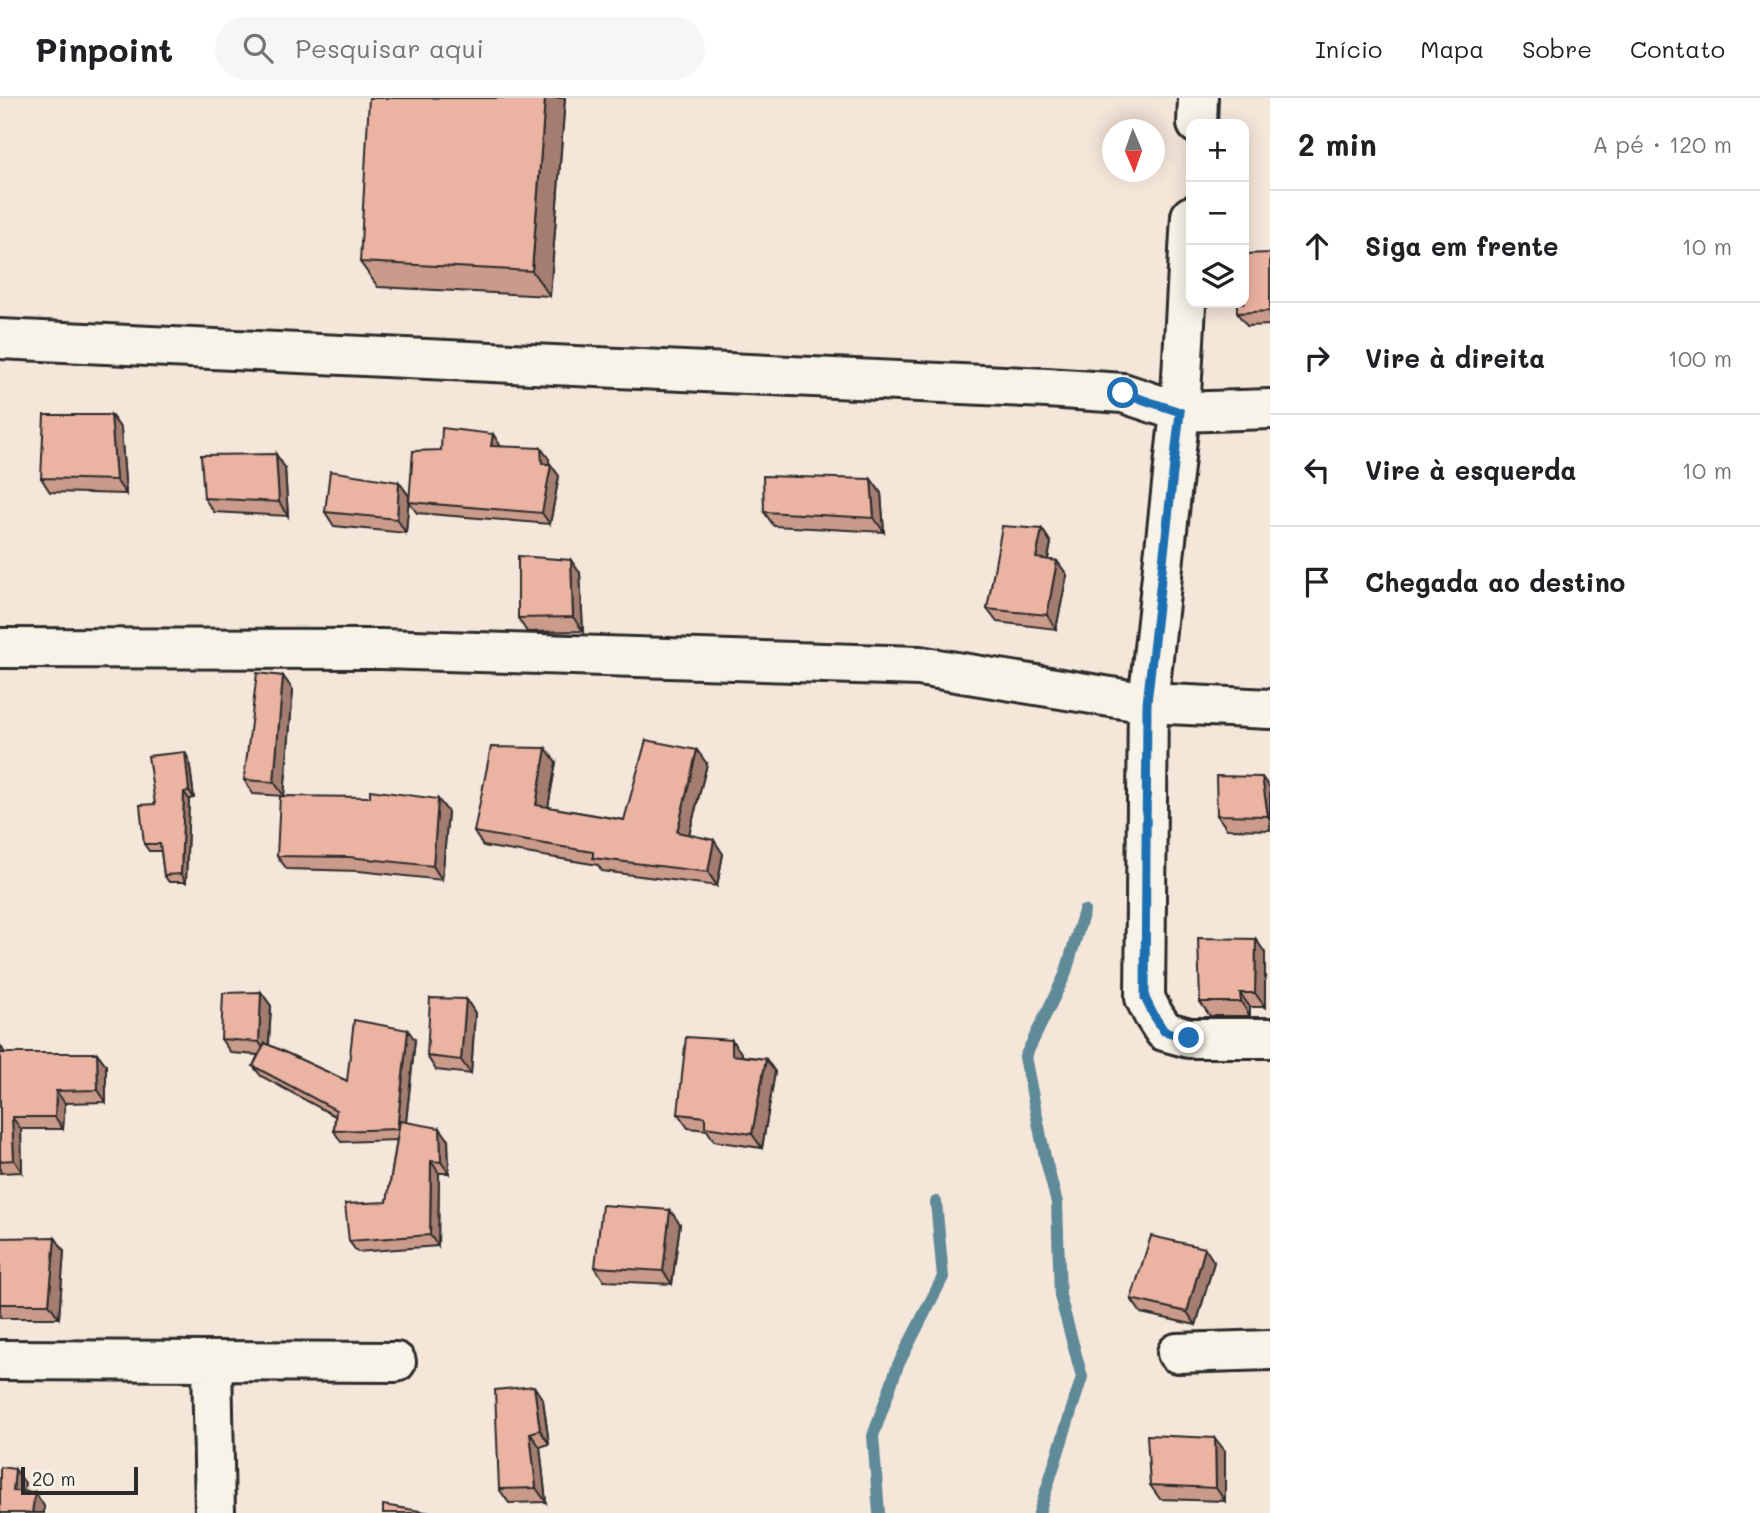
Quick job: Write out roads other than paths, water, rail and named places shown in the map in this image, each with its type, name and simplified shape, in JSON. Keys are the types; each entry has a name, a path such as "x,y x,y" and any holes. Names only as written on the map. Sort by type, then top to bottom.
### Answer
{"street":[{"path":"1196,119 1198,98"},
{"path":"1189,245 1180,412 1147,703 1145,998 1164,1031 1189,1038 1270,1038"},
{"path":"0,339 1047,388 1123,393 1180,412 1270,409"},
{"path":"0,648 381,649 919,666 1147,703 1270,709"},
{"path":"1177,1353 1270,1350"},
{"path":"0,1360 396,1362"},
{"path":"212,1361 215,1513"}],"waterway":[{"path":"1039,1513 1082,1377 1060,1296 1057,1203 1025,1057 1065,975 1084,911"},
{"path":"879,1513 873,1436 898,1365 943,1277 936,1202"}]}
